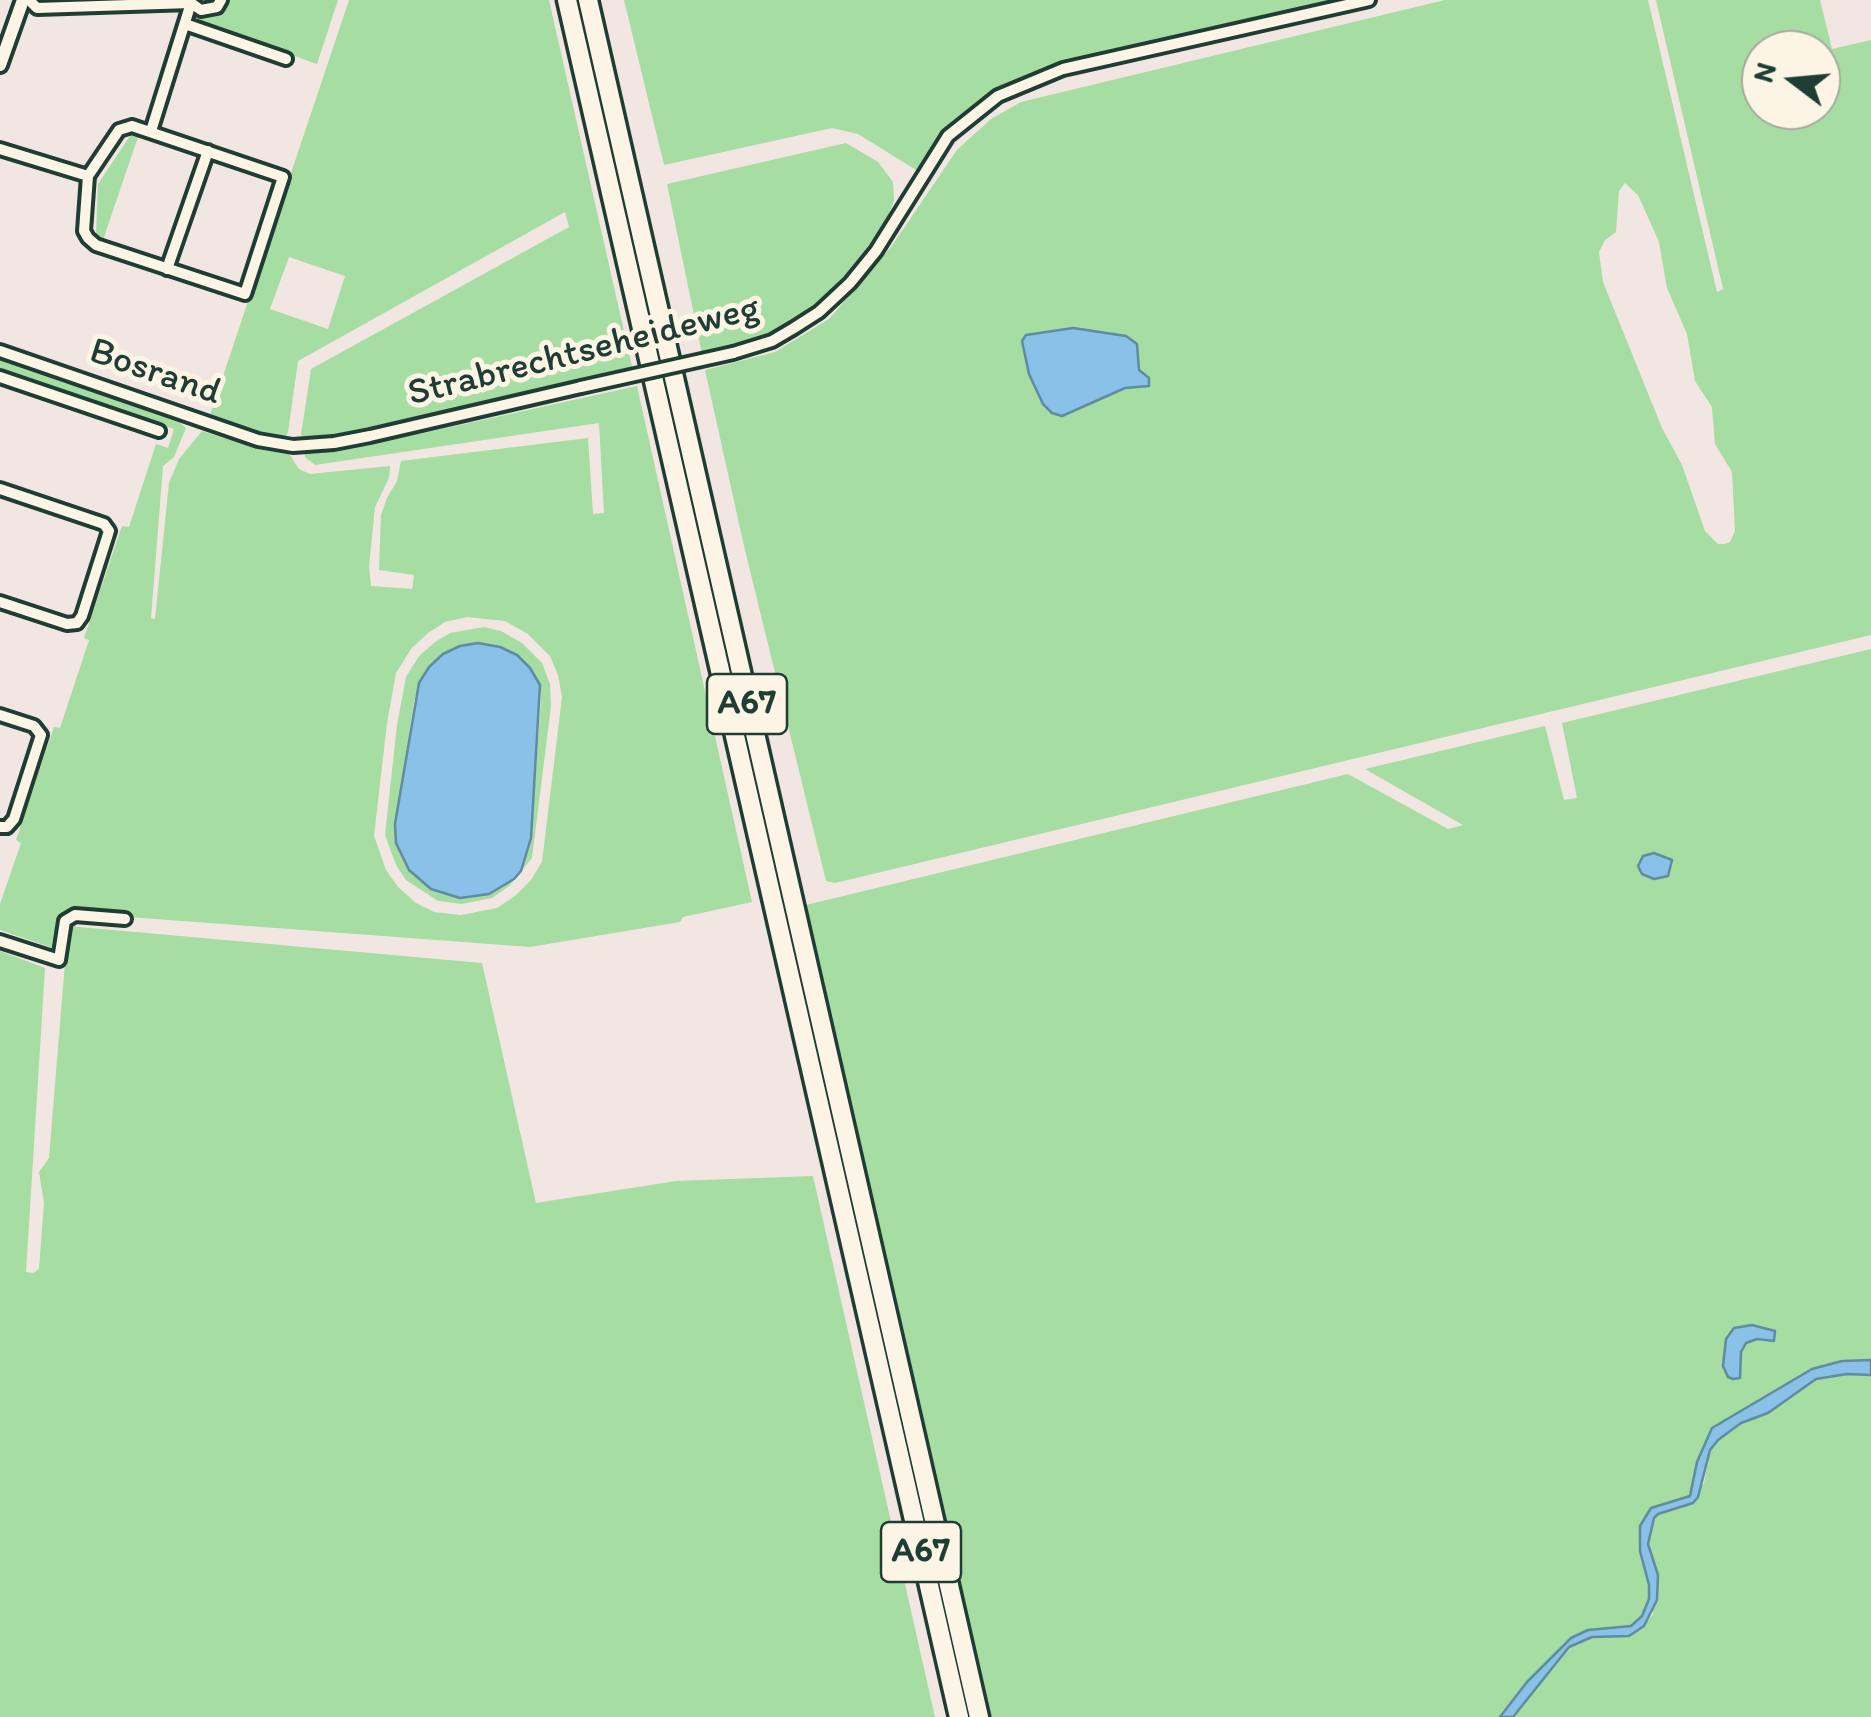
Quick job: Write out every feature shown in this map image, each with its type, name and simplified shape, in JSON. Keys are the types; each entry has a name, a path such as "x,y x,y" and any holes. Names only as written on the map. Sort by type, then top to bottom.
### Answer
{"highway":[{"name":"A67","path":"567,0 959,1717"},
{"name":"A67","path":"588,0 979,1717"}],"street":[{"path":"0,65 26,0 37,8 191,3 202,10 217,7 221,0"},
{"name":"Strabrechtseheideweg","path":"292,446 370,436 733,353 772,340 820,312 850,283 876,251 948,136 998,96 1063,69 1369,0"},
{"path":"150,131 191,3"},
{"path":"185,24 286,59"},
{"path":"132,126 208,151 284,177 245,294 88,238 84,231 88,176 119,130 132,126"},
{"path":"0,149 88,176"},
{"path":"167,268 208,151"},
{"name":"Bosrand","path":"0,351 258,440 292,446"},
{"name":"Bosrand","path":"0,376 158,431"},
{"path":"0,489 104,524 109,532 77,623 66,624 0,602"},
{"path":"0,715 34,726 41,735 14,819 8,827 0,826"},
{"path":"0,941 59,960 65,921 75,915 125,919"}],"green space":[{"path":"227,0 338,0 317,64 197,20 198,16 219,11"},
{"path":"349,0 549,0 633,371 353,435 301,435 311,369 569,227 565,212 298,361 285,438 254,433 209,418","holes":["289,257 345,276 328,329 270,309"]},
{"path":"624,0 1373,0 1054,75 1005,94 916,170 858,134 832,128 664,165"},
{"path":"1445,0 1648,0 1717,292 1723,289 1656,0 1820,0 1827,30 1741,30 1741,130 1841,130 1841,47 1871,40 1871,635 835,883 826,881 705,370 775,352 829,319 891,247 957,150 991,119 1021,102","holes":["1625,183 1638,195 1659,242 1667,288 1687,334 1695,381 1712,407 1715,444 1732,472 1735,531 1730,542 1724,544 1718,544 1705,531 1682,465 1662,428 1603,282 1599,252 1605,240 1616,232 1619,191","1073,328 1126,336 1137,344 1139,370 1149,386 1125,388 1062,416 1052,413 1022,342 1026,335"]},
{"path":"132,133 139,134 102,243 96,235 98,184"},
{"path":"846,143 878,162 893,182 894,201 884,226 835,287 779,331 702,354 667,184"},
{"path":"0,358 186,428 174,457 163,466 151,618 155,619 169,483 179,459 202,431 288,452 299,469 310,474 390,466 389,478 375,507 369,566 371,586 412,589 414,575 379,570 381,515 397,481 401,461 588,438 593,514 604,513 599,423 315,465 305,457 304,449 340,450 369,445 637,386 752,902 683,917 680,922 530,947 62,912 60,937 53,948 0,930 0,904 21,843 16,840 54,727 60,728 89,640 84,638 122,526 129,527 156,444 168,448 174,429 0,370","holes":["467,617 505,621 528,634 550,656 562,697 542,862 531,880 497,908 461,915 434,912 398,887 386,870 374,836 396,673 411,649 445,622"]},
{"path":"484,627 522,643 542,663 550,684 551,706 532,858 509,886 492,898 461,904 438,901 406,880 385,835 406,677 419,656 450,633","holes":["469,644 500,647 517,655 540,685 531,838 514,879 489,894 469,898 440,893 416,877 400,853 395,824 414,701 423,675 443,654"]},
{"path":"1871,649 1871,1360 1842,1361 1812,1369 1712,1428 1697,1462 1690,1496 1651,1508 1640,1526 1640,1551 1649,1585 1649,1599 1642,1616 1632,1626 1588,1630 1571,1638 1527,1682 1500,1717 991,1717 806,905 1348,774 1448,829 1463,825 1365,769 1545,726 1564,800 1577,798 1562,723"},
{"path":"68,926 482,963 536,1203 676,1181 813,1176 935,1717 0,1717 0,951 45,968 26,1272 33,1273 39,1269 44,1203 39,1172 49,1158"},
{"path":"1871,1375 1871,1717 1513,1717 1569,1647 1592,1637 1628,1636 1644,1626 1653,1614 1648,1544 1654,1518 1681,1508 1704,1483 1710,1450 1718,1440 1741,1423 1768,1413 1817,1379"}],"water":[{"path":"1073,328 1126,336 1137,344 1139,370 1149,378 1149,386 1125,388 1062,416 1052,413 1043,404 1029,374 1022,341 1026,335"},
{"path":"478,643 517,655 540,685 531,838 521,871 514,879 489,894 460,898 431,889 409,870 396,843 395,824 419,683 443,654"},
{"path":"1654,853 1672,860 1668,876 1654,879 1642,874 1638,866 1643,856"},
{"path":"1752,1325 1775,1331 1774,1341 1757,1339 1746,1343 1741,1352 1740,1378 1728,1377 1723,1366 1726,1339 1734,1328"},
{"path":"1871,1360 1871,1375 1816,1379 1768,1413 1741,1423 1718,1440 1710,1450 1698,1497 1693,1503 1654,1518 1648,1544 1658,1575 1657,1600 1644,1626 1629,1636 1592,1637 1569,1647 1513,1717 1500,1717 1527,1682 1571,1638 1588,1630 1631,1626 1642,1616 1649,1599 1649,1585 1640,1551 1640,1526 1651,1508 1690,1496 1697,1462 1712,1428 1812,1369 1842,1361"}]}
